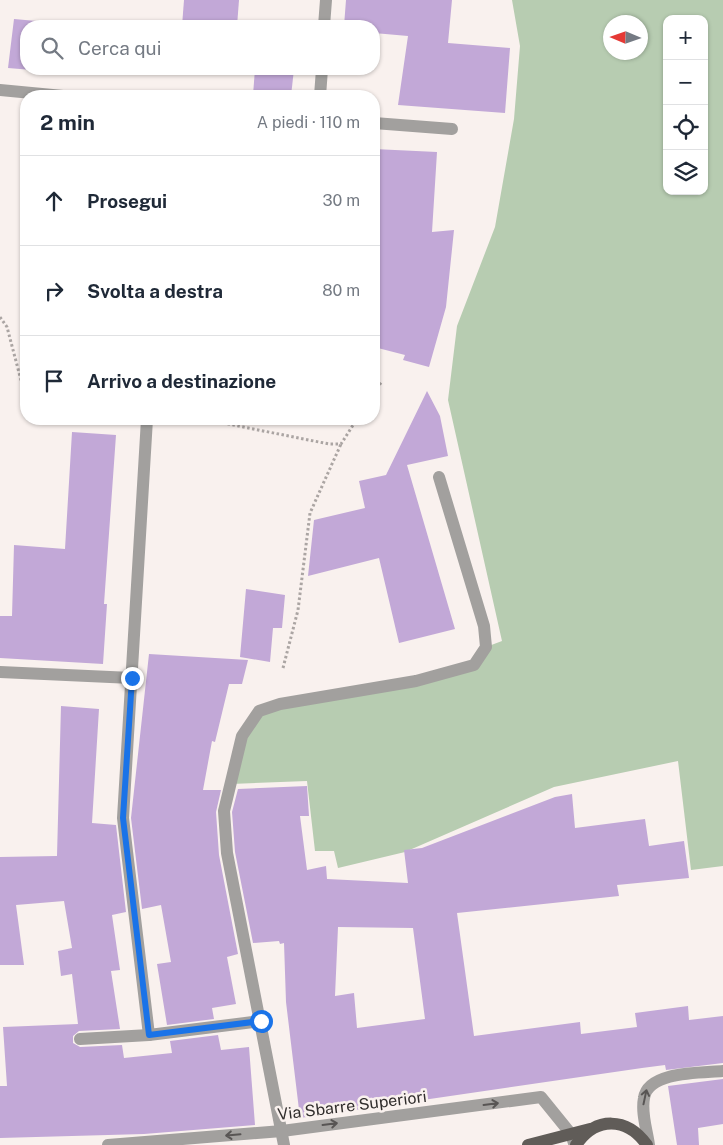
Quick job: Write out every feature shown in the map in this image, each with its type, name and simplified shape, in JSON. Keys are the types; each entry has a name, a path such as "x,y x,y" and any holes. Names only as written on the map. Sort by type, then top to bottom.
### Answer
{"main road":[{"path":"528,1145 574,1141 592,1128 604,1124 617,1124 630,1128 648,1145"}],"street":[{"path":"324,20 326,0"},
{"path":"320,90 322,75"},
{"path":"0,90 20,92"},
{"path":"380,123 452,129"},
{"path":"147,425 123,818 149,1035"},
{"path":"284,1145 227,853 224,811 242,736 259,711 280,704 416,681 474,665 486,647 484,626 439,476"},
{"path":"0,672 132,678"},
{"path":"80,1040 149,1035 261,1021"},
{"path":"648,1145 643,1104 646,1090 651,1084 664,1078 723,1071"},
{"name":"Via Sbarre Superiori","path":"108,1145 282,1131 540,1097 574,1141"}],"path":[{"path":"0,318 7,327 20,376"},
{"path":"233,425 329,444 341,444"},
{"path":"283,668 298,610 310,513 341,444 353,425"}],"green space":[{"path":"512,0 723,0 723,866 691,870 678,761 554,787 405,852 338,868 334,851 315,851 307,781 231,784 242,736 259,711 473,665 486,647 502,641 448,400 457,326 495,227 514,119 520,46"}],"building":[{"path":"184,0 239,0 237,20 182,20"},
{"path":"346,0 452,0 448,43 510,48 505,113 398,105 408,36 380,34 380,20 344,20"},
{"path":"14,19 25,20 20,20 20,69 8,68"},
{"path":"255,75 293,75 292,90 253,90"},
{"path":"380,149 437,152 432,232 454,230 446,307 429,367 403,360 405,355 380,349"},
{"path":"427,391 440,416 448,456 407,465 455,629 399,643 379,558 308,576 314,520 365,508 359,481 386,475"},
{"path":"72,432 116,435 104,604 107,604 103,664 0,658 0,616 12,616 14,545 65,549"},
{"path":"246,589 285,595 282,628 273,628 270,662 240,657"},
{"path":"149,654 248,660 242,684 229,684 215,742 212,741 203,790 221,790 216,812 219,855 238,954 227,957 236,1004 212,1008 214,1019 167,1025 157,964 171,962 161,905 142,909 131,818"},
{"path":"61,706 99,709 92,823 116,825 126,912 112,915 120,970 111,971 120,1029 79,1031 73,1036 73,1043 80,1047 122,1045 124,1058 172,1053 170,1041 218,1035 221,1050 249,1047 255,1125 144,1134 0,1138 0,1086 7,1086 3,1027 78,1024 72,974 61,976 58,951 72,948 64,901 16,905 24,965 0,965 0,857 57,856"},
{"path":"307,786 309,816 300,816 307,870 326,866 327,879 408,883 404,850 422,848 555,797 572,794 575,828 645,819 649,846 684,841 689,878 617,885 619,896 457,913 474,1036 580,1022 581,1034 637,1027 635,1013 688,1006 689,1020 723,1016 723,1063 666,1070 665,1065 300,1118 286,1002 284,943 280,944 279,941 253,943 235,852 232,812 238,789","holes":["338,927 413,928 425,1019 357,1028 354,993 335,996"]},
{"path":"723,1079 723,1124 698,1128 699,1145 677,1145 668,1086"}],"route":[{"path":"132,678 123,818 149,1035 261,1021"}]}
